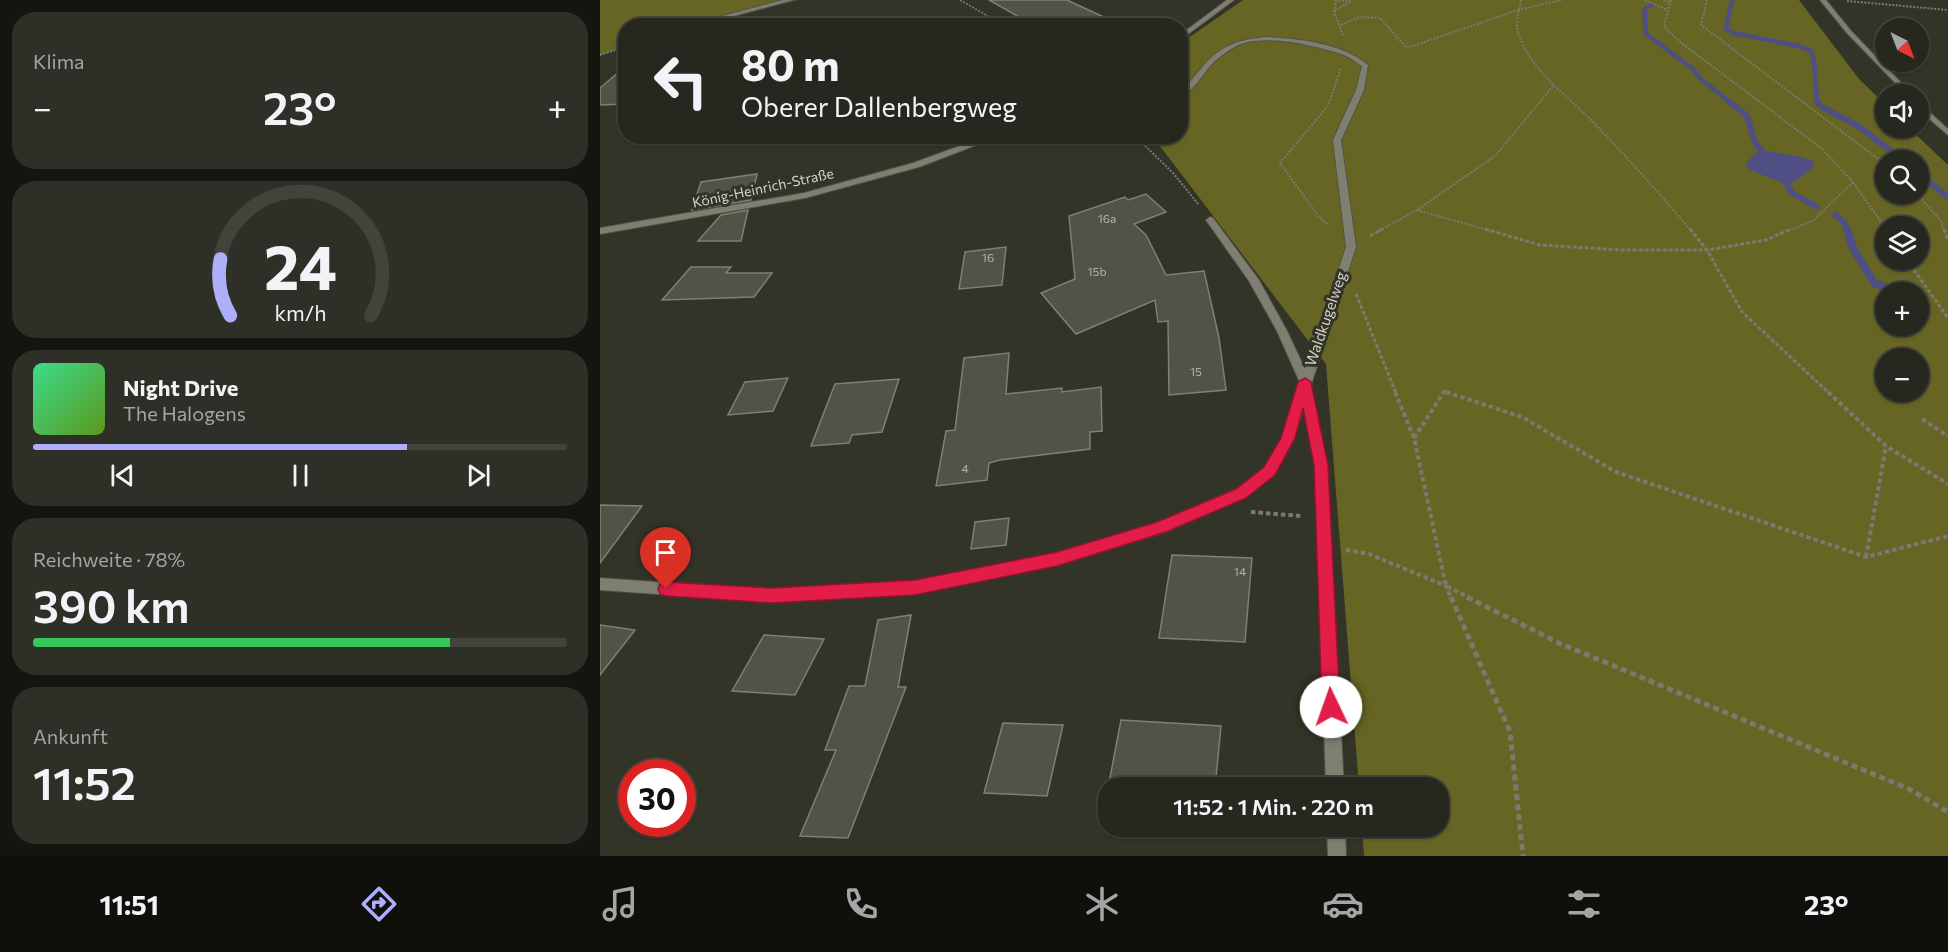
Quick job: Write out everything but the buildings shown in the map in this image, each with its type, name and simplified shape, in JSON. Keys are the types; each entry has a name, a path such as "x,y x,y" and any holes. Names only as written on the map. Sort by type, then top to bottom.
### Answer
{"street":[{"path":"722,18 790,0"},
{"path":"1188,32 1231,0"},
{"path":"1823,0 1848,32 1899,84"},
{"name":"Waldkugelweg","path":"1188,89 1211,61 1227,49 1244,41 1267,39 1295,41 1346,53 1365,65 1360,90 1337,140 1351,247 1305,382 1321,465 1334,777"},
{"path":"1929,115 1948,133"},
{"name":"König-Heinrich-Straße","path":"600,231 805,195 916,165 974,144"},
{"path":"600,584 772,596 915,588 1057,559 1161,528 1241,493 1269,471 1288,438 1305,382 1282,331 1254,280 1210,220"},
{"path":"1336,837 1337,856"}],"path":[{"path":"960,0 991,18"},
{"path":"1335,0 1352,1"},
{"path":"1521,0 1517,30 1534,63 1553,86 1584,113 1658,191 1707,250 1742,312 1886,446 1948,484"},
{"path":"1341,25 1359,17 1380,18 1405,46 1410,47 1509,12 1562,0"},
{"path":"1645,0 1667,10"},
{"path":"1664,0 1671,1 1664,26 1680,42 1821,148 1853,182 1877,216"},
{"path":"1707,0 1701,25 1875,157"},
{"path":"1334,12 1352,1"},
{"path":"1847,1 1948,10"},
{"path":"600,55 618,49"},
{"path":"1351,247 1417,210 1496,155 1553,86"},
{"path":"1143,144 1173,173 1210,220"},
{"path":"1417,210 1540,244 1621,250 1707,250 1766,240 1814,220 1853,182"},
{"path":"1926,204 1941,221 1948,241"},
{"path":"1346,261 1350,279 1414,438 1446,586 1510,732 1523,856"},
{"path":"1914,270 1948,318"},
{"path":"1414,438 1444,391 1522,417 1616,472 1866,557 1948,536"},
{"path":"1922,419 1948,436"},
{"path":"1866,557 1886,446"},
{"path":"1246,511 1322,518"},
{"path":"1324,547 1369,554 1446,586 1559,643 1910,789 1948,812"}],"shaded area":[{"path":"600,0 798,0 723,18 618,18 618,49 600,55"},
{"path":"1243,0 1799,0 1859,79 1875,94 1875,138 1920,138 1948,165 1948,856 1364,856 1363,837 1449,837 1449,777 1358,777 1326,364 1158,144 1188,144 1188,38"},
{"path":"1769,151 1802,157 1813,161 1814,167 1791,184 1748,169 1746,164 1755,153"}],"waterway":[{"path":"1732,0 1726,28 1733,33 1799,46 1811,51 1814,60 1817,102"},
{"path":"1651,5 1644,10 1646,34 1692,68 1702,80 1730,102"},
{"path":"1728,101 1747,116 1755,143 1771,162"},
{"path":"1817,102 1858,126 1890,150"},
{"path":"1781,176 1792,193 1817,207"},
{"path":"1929,182 1948,197"},
{"path":"1835,215 1844,222 1847,231"},
{"path":"1847,229 1853,248 1875,284"}],"route":[{"path":"666,589 772,596 915,588 1057,559 1161,528 1241,493 1269,471 1288,438 1305,382 1321,465 1331,707"}]}
